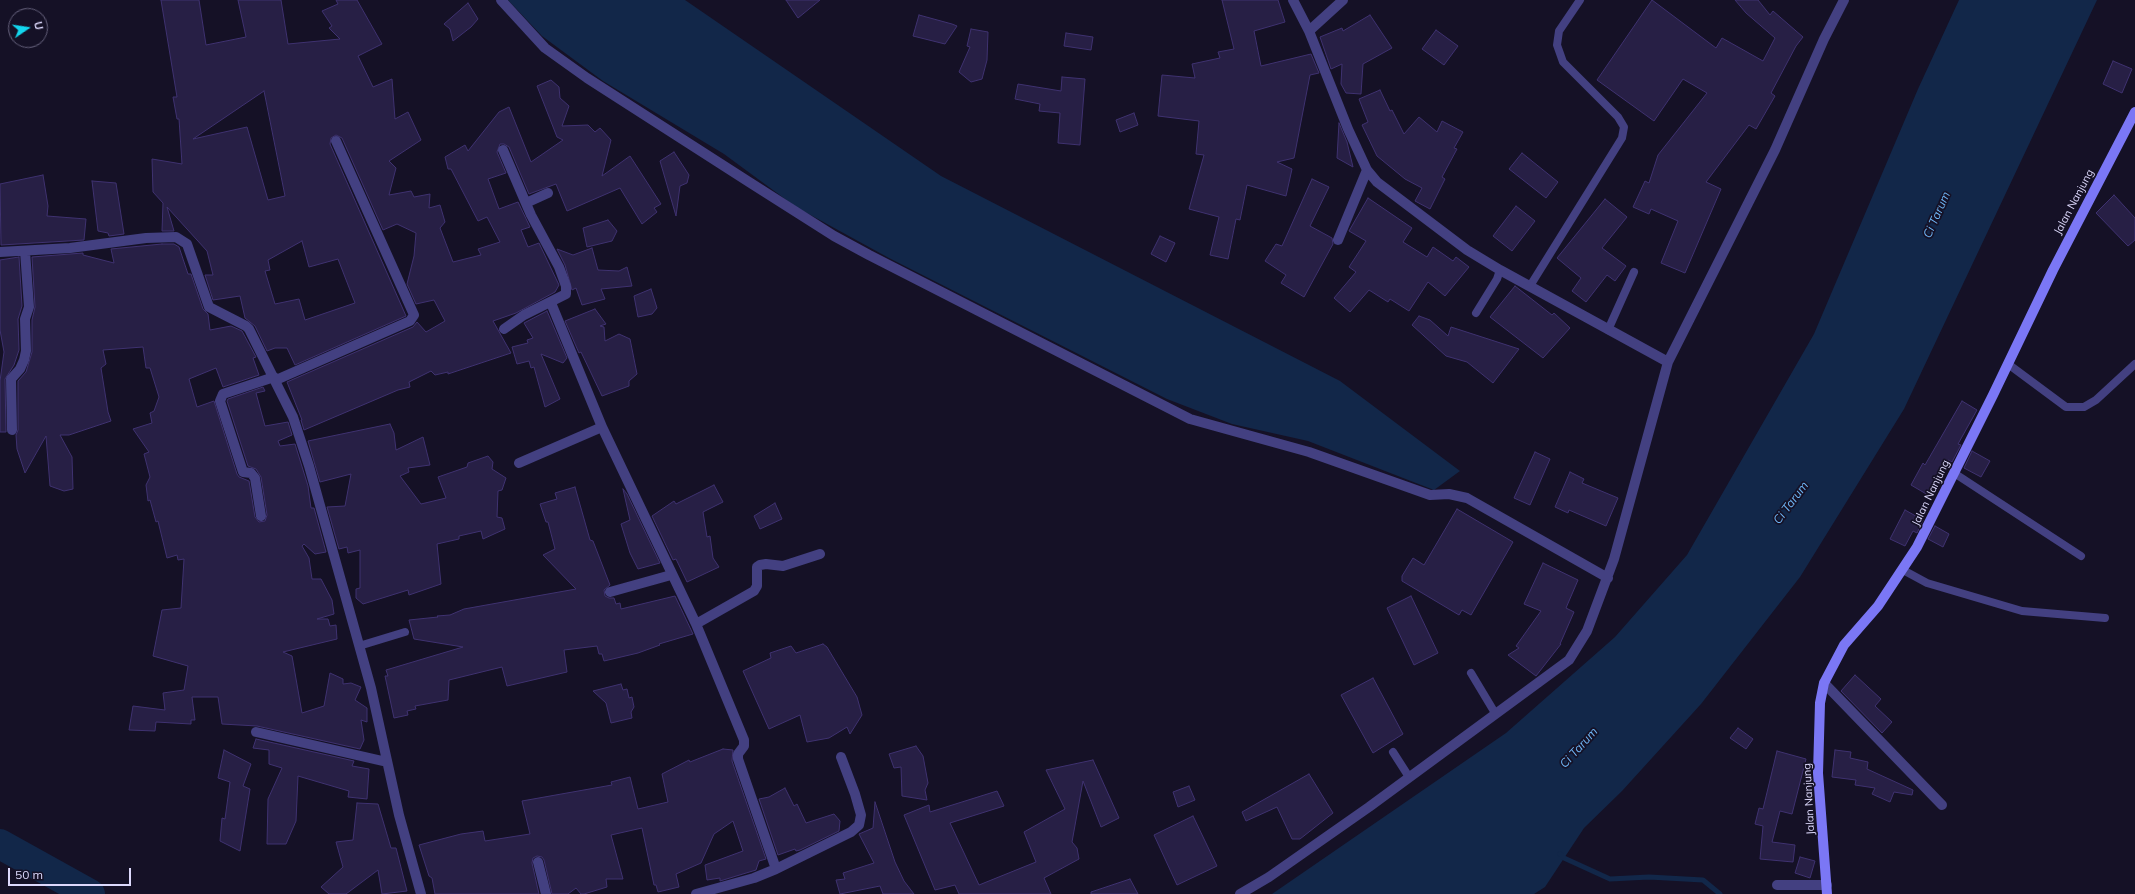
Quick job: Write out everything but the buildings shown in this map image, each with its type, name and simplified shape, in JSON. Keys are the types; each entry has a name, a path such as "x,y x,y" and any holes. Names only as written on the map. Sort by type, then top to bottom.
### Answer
{"main road":[{"name":"Jalan Nanjung","path":"1827,889 1818,773 1820,703 1824,683 1844,645 1878,606 1917,547 2053,270 2135,112"}],"street":[{"path":"501,0 545,48 587,78 768,195 834,236 869,255 1190,419 1309,452 1430,495 1449,494 1467,498 1608,578"},
{"path":"1292,0 1309,31 1348,129 1367,170 1391,194 1467,250 1500,270 1668,362"},
{"path":"1309,31 1343,0"},
{"path":"1240,894 1269,876 1409,777 1569,660 1586,631 1608,578 1668,362 1775,150 1824,40 1844,0"},
{"path":"261,516 254,478 251,473 243,472 220,401 223,394 275,378 410,321 414,315 336,141"},
{"path":"503,150 526,203 566,286 566,294 524,315 504,328"},
{"path":"1338,240 1367,170"},
{"path":"526,203 548,193"},
{"path":"0,252 176,237 187,244 209,306 246,326 275,378 293,417 309,466 360,646 408,853 421,894"},
{"path":"12,430 11,379 20,369 26,351 25,319 29,307 25,251"},
{"path":"550,303 602,427 696,624 744,740 744,746 738,756 776,869"},
{"path":"519,463 602,427"},
{"path":"696,624 754,591 757,586 757,567 760,565 766,564 783,566 820,554"},
{"path":"610,592 672,575"},
{"path":"1824,683 1942,805"},
{"path":"256,732 387,762"},
{"path":"696,894 754,878 776,869 852,832 859,825 861,815 841,757"},
{"path":"538,862 546,894"},
{"path":"1777,885 1827,889"}],"lane":[{"path":"1530,286 1622,138 1624,127 1618,117 1563,62 1557,45 1559,31 1580,0"},
{"path":"1476,313 1497,279 1500,270"},
{"path":"1608,330 1634,272"},
{"path":"2008,364 2066,406 2084,407 2096,400 2135,364"},
{"path":"1954,473 2081,556"},
{"path":"1903,570 1927,583 2022,611 2105,618"},
{"path":"360,646 405,632"},
{"path":"1471,673 1495,713"},
{"path":"1393,752 1409,777"}],"water":[{"path":"508,0 685,0 941,176 1340,381 1460,471 1434,490 1308,441 1232,424 1167,399 889,258 796,207 724,154 603,81 542,36"},
{"name":"Ci Tarum","path":"1959,0 2097,0 1904,409 1800,577 1701,704 1622,791 1584,828 1545,887 1534,894 1272,894 1506,733 1615,637 1687,555 1814,334 1918,89"}],"waterway":[{"path":"0,844 90,894"},
{"path":"1560,854 1564,858 1610,879 1649,877 1703,880 1720,894"}]}
